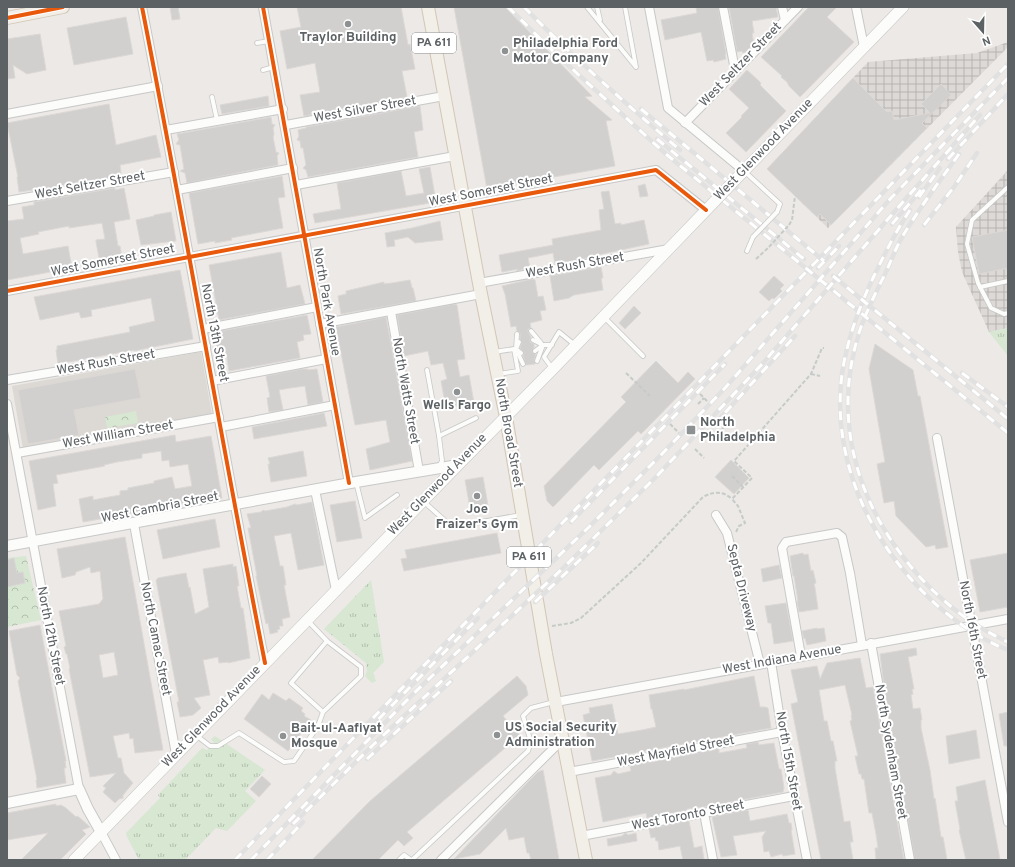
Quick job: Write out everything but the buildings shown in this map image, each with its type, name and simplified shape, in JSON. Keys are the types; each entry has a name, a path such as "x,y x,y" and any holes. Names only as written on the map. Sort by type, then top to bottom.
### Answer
{"main road":[{"path":"7,18 63,7"},
{"name":"North Broad Street","path":"428,7 480,288 506,417 542,628 586,860"},
{"name":"West Glenwood Avenue","path":"74,860 422,501 670,249 903,7"}],"street":[{"name":"North 13th Street","path":"142,7 174,172 234,505 265,663"},
{"name":"North Park Avenue","path":"263,7 286,125 326,359 353,482"},
{"path":"649,7 668,108 744,171"},
{"path":"723,7 735,70"},
{"path":"782,7 784,20"},
{"name":"West Seltzer Street","path":"685,123 798,7"},
{"path":"856,7 864,47"},
{"path":"7,114 158,86"},
{"name":"West Silver Street","path":"286,125 444,96"},
{"path":"166,130 283,109"},
{"path":"296,185 455,156"},
{"path":"177,190 293,168"},
{"name":"West Somerset Street","path":"7,291 304,237 656,170 706,210"},
{"name":"West Seltzer Street","path":"7,201 174,172"},
{"name":"West Rush Street","path":"320,324 391,312 480,288 670,249"},
{"path":"203,329 317,307"},
{"name":"North Watts Street","path":"391,312 419,471"},
{"name":"West Rush Street","path":"7,380 206,346"},
{"path":"212,381 326,359"},
{"name":"North 12th Street","path":"7,404 79,789 88,809 116,860"},
{"path":"221,427 335,405"},
{"name":"West William Street","path":"17,453 219,417"},
{"name":"North 16th Street","path":"936,438 971,625 1006,797 1008,822"},
{"name":"West Cambria Street","path":"7,546 134,524 353,482 458,465"},
{"path":"315,490 336,590"},
{"name":"Septa Driveway","path":"716,514 729,541 760,664"},
{"name":"North Camac Street","path":"134,524 176,754"},
{"path":"801,656 782,548 786,542 837,533 842,537 850,573 862,645"},
{"name":"West Indiana Avenue","path":"556,702 1008,619"},
{"name":"North Sydenham Street","path":"871,643 910,860"},
{"name":"North 15th Street","path":"771,662 782,732 807,860"},
{"name":"West Mayfield Street","path":"569,772 782,732"},
{"path":"441,860 563,739"},
{"path":"7,803 79,789"},
{"name":"West Toronto Street","path":"581,836 794,796"},
{"path":"704,813 713,860"}],"lane":[{"path":"587,7 600,21 636,67 625,7"},
{"path":"597,7 600,21"},
{"path":"257,43 270,41"},
{"path":"262,70 274,66"},
{"path":"212,97 217,120"},
{"path":"744,171 780,204 777,212 753,237 747,251"},
{"path":"1008,187 972,220 967,244 978,283 991,308 1004,314 1008,313"},
{"path":"980,287 1008,281"},
{"path":"604,316 643,356"},
{"path":"531,331 543,345"},
{"path":"552,370 544,357 559,332 575,346"},
{"path":"498,374 518,371 515,349 517,334"},
{"path":"533,340 543,345"},
{"path":"515,349 519,342"},
{"path":"535,351 543,345 552,344"},
{"path":"537,361 543,345"},
{"path":"515,349 523,364"},
{"path":"493,352 515,349 521,353"},
{"path":"427,370 439,436 442,461 439,468"},
{"path":"439,436 476,418"},
{"path":"353,482 365,518 397,495"},
{"path":"422,501 452,527 522,514"},
{"path":"195,735 210,746 218,746 239,733 284,762 294,761 318,726 323,712 361,676 361,667 327,642 307,620"},
{"path":"323,712 291,683 327,642"},
{"path":"399,860 404,855 412,860 528,751 531,742 523,716 531,708 556,702"}],"path":[{"path":"756,259 789,225 792,220 795,196"},
{"path":"732,499 752,478 734,461 811,374 822,348 824,348"},
{"path":"626,373 650,396"},
{"path":"811,374 820,376"},
{"path":"700,394 708,402"},
{"path":"698,404 704,398"},
{"path":"724,418 733,427"},
{"path":"722,429 729,422"},
{"path":"670,424 679,433"},
{"path":"695,449 704,458"},
{"path":"732,476 744,487"},
{"path":"542,628 571,623 581,618 641,563 703,497 708,494 719,492 728,496 738,506 745,523 741,524 737,528 735,536 736,539 729,541"}],"shaded area":[{"path":"1008,42 1008,47 828,228 767,169 868,62 977,53"},
{"path":"1008,170 1008,328 989,332 962,272 958,252 956,227"},
{"path":"201,352 212,415 23,449 12,386"}],"green space":[{"path":"1008,328 1008,356 989,332"},
{"path":"136,411 138,423 107,428 105,417"},
{"path":"26,556 41,620 7,627 7,558"},
{"path":"371,580 384,662 373,673 376,681 372,683 365,676 367,671 366,663 324,629"},
{"path":"215,736 265,770 245,791 256,801 227,831 216,828 185,860 139,860 126,833 160,798 158,795 202,748 207,750 214,743 211,739"}],"railway":[{"path":"508,7 559,57 667,155 1008,433"},
{"path":"524,7 600,80 680,150"},
{"path":"235,860 1008,64"},
{"path":"251,860 412,695 589,527 661,455 725,388 891,198 1008,78"},
{"path":"948,159 1008,94"},
{"path":"641,109 824,261"},
{"path":"293,824 373,745 561,570 656,477 763,363 980,115"},
{"path":"657,139 804,259"},
{"path":"924,225 954,187 977,153"},
{"path":"959,154 901,239 870,306 861,327 853,355 849,383 848,411 851,439 857,466 866,492 878,518 893,543 904,558 930,587 959,613 974,624 1008,642"},
{"path":"919,197 940,168"},
{"path":"892,224 921,190"},
{"path":"910,210 891,242 869,286 849,340 840,391 841,421 845,450 852,478 876,532 911,579 943,611 982,638 1008,650"},
{"path":"818,268 839,246"},
{"path":"833,276 1008,419"},
{"path":"713,426 795,336"},
{"path":"571,522 725,364"},
{"path":"962,373 1008,407"},
{"path":"535,602 598,543"},
{"path":"366,732 478,618"},
{"path":"367,759 451,681"},
{"path":"267,860 303,822"}],"cycle path":[{"path":"7,18 63,7"},
{"path":"142,7 265,663"},
{"path":"263,7 349,483"},
{"path":"7,291 656,170 706,210"}],"place":[{"name":"Traylor Building","path":"348,24"},
{"name":"Philadelphia Ford Motor Company","path":"505,51"},
{"name":"Wells Fargo","path":"457,392"},
{"name":"North Philadelphia","path":"691,430"},
{"name":"Joe Fraizer's Gym","path":"477,496"},
{"name":"US Social Security Administration","path":"497,735"},
{"name":"Bait-ul-Aafiyat Mosque","path":"283,736"}]}
